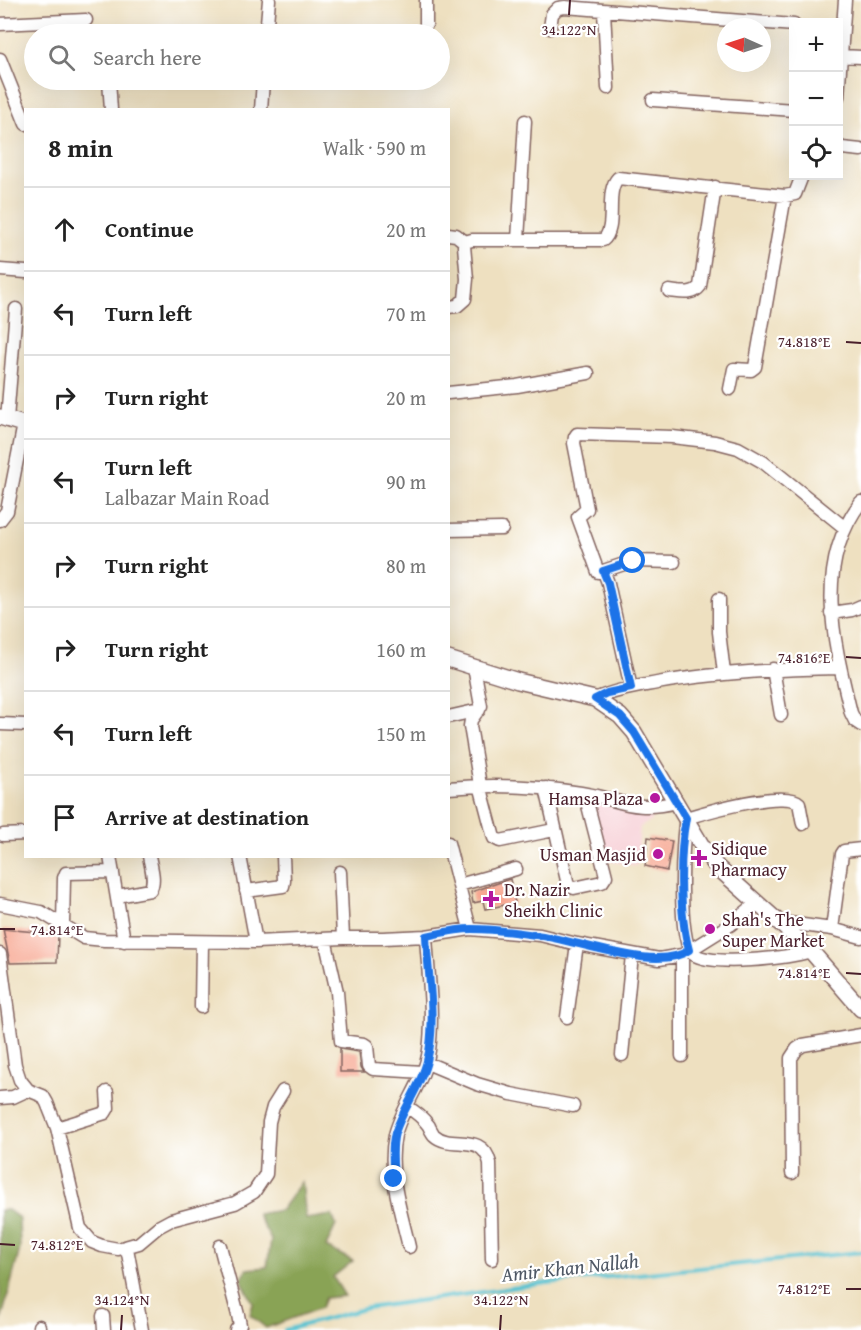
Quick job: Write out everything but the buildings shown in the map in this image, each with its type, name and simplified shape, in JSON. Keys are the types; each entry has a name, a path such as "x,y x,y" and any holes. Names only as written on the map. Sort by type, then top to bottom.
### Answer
{"main road":[{"path":"4,418 24,425"},
{"path":"450,659 518,681 595,699 620,716 634,732 705,851 717,867 812,951 861,1009"}],"street":[{"path":"267,24 269,0"},
{"path":"426,0 426,24"},
{"path":"842,18 845,0"},
{"path":"550,28 552,14 558,8 789,25"},
{"path":"604,11 608,88"},
{"path":"0,24 86,20"},
{"path":"843,56 861,57"},
{"path":"0,59 24,119"},
{"path":"110,90 111,108"},
{"path":"261,108 262,90"},
{"path":"653,100 789,110"},
{"path":"518,240 525,121"},
{"path":"843,148 861,150"},
{"path":"465,242 472,240 603,240 608,234 612,187 618,177 785,196 795,194 800,180"},
{"path":"669,291 691,292 697,290 699,286 715,188"},
{"path":"730,389 734,369 751,370 755,367 785,196"},
{"path":"450,234 456,235 465,242"},
{"path":"450,308 457,306 465,299 467,279 465,242"},
{"path":"0,270 24,272"},
{"path":"4,418 16,309"},
{"path":"450,393 517,386 588,373"},
{"path":"0,520 7,511 24,430"},
{"path":"674,562 633,561 598,572 578,517 587,509 574,442 577,434 672,437 715,442 738,448 763,462 845,528"},
{"path":"861,502 845,528 836,559 831,613 840,668 851,713 855,721 861,725"},
{"path":"450,530 502,529"},
{"path":"603,571 608,583 631,688"},
{"path":"719,599 718,632 724,673"},
{"path":"831,613 857,609 861,606"},
{"path":"474,667 481,701 470,726 480,785 494,838 497,841 554,830"},
{"path":"595,699 607,693 631,688 724,673 773,669 840,668"},
{"path":"773,669 781,715"},
{"path":"450,717 479,710"},
{"path":"0,724 24,725"},
{"path":"450,788 480,785 546,788 585,794 645,808 676,802"},
{"path":"546,788 568,885 574,888 602,882 606,876 585,794"},
{"path":"681,1056 686,952 682,892 683,838 686,818 752,802 793,799 799,804 802,824"},
{"path":"3,835 24,834"},
{"path":"832,929 842,854 844,851 861,849"},
{"path":"450,851 470,929"},
{"path":"110,858 124,941"},
{"path":"117,896 150,890 153,886 153,876 149,858"},
{"path":"240,858 256,942"},
{"path":"246,891 283,886 285,881 283,858"},
{"path":"459,885 516,869"},
{"path":"63,924 66,873 113,872"},
{"path":"340,872 343,938"},
{"path":"0,904 41,912 84,938 124,941 256,942 426,936 470,929 540,935 659,959 686,952 730,925 757,903"},
{"path":"781,922 832,929 861,937"},
{"path":"409,1247 394,1179 393,1155 395,1134 425,1068 431,1032 426,936"},
{"path":"324,939 337,992 341,1041 367,1046 369,1066 373,1069 425,1068 512,1094 573,1106"},
{"path":"201,1007 202,942"},
{"path":"567,1017 577,944"},
{"path":"686,952 699,957 730,961 777,958 812,951"},
{"path":"622,1055 632,955"},
{"path":"0,960 15,1065 20,1080 28,1090 43,1096 48,1103 57,1128 80,1228 92,1242 118,1249 127,1248 139,1243 164,1223 235,1203 254,1192 263,1182 266,1174 269,1122 273,1107 283,1091"},
{"path":"792,1173 791,1058 797,1048 803,1045 861,1035"},
{"path":"0,1098 12,1097 28,1090"},
{"path":"57,1128 105,1113 108,1108 107,1092"},
{"path":"407,1107 423,1119 434,1135 442,1139 481,1147 487,1152 490,1163 492,1259"},
{"path":"220,1246 240,1325 236,1330"},
{"path":"127,1248 142,1330"},
{"path":"103,1316 104,1330"}],"shaded area":[{"path":"592,803 651,814 651,821 640,827 637,866 608,861"}],"green space":[{"path":"302,1181 306,1219 332,1215 336,1225 326,1247 353,1261 333,1277 345,1296 325,1298 321,1308 266,1328 250,1315 253,1303 241,1279 247,1269 267,1267 271,1240 257,1214 281,1210"},
{"path":"0,1210 8,1210 19,1218 20,1249 0,1325"}],"waterway":[{"name":"Amir Khan Nallah","path":"285,1330 367,1308 547,1283 861,1252"}],"place":[{"name":"Hamsa Plaza","path":"655,798"},
{"name":"Usman Masjid","path":"658,854"},
{"name":"Sidique Pharmacy","path":"699,858"},
{"name":"Dr. Nazir Sheikh Clinic","path":"491,899"},
{"name":"Shah's The Super Market","path":"710,929"}],"route":[{"path":"394,1179 395,1134 427,1063 429,1051 431,1032 426,936 470,929 507,931 540,935 659,959 682,955 689,950 684,932 682,892 683,838 686,818 634,732 620,716 595,699 607,693 631,688 608,583 603,571 633,561"}]}
